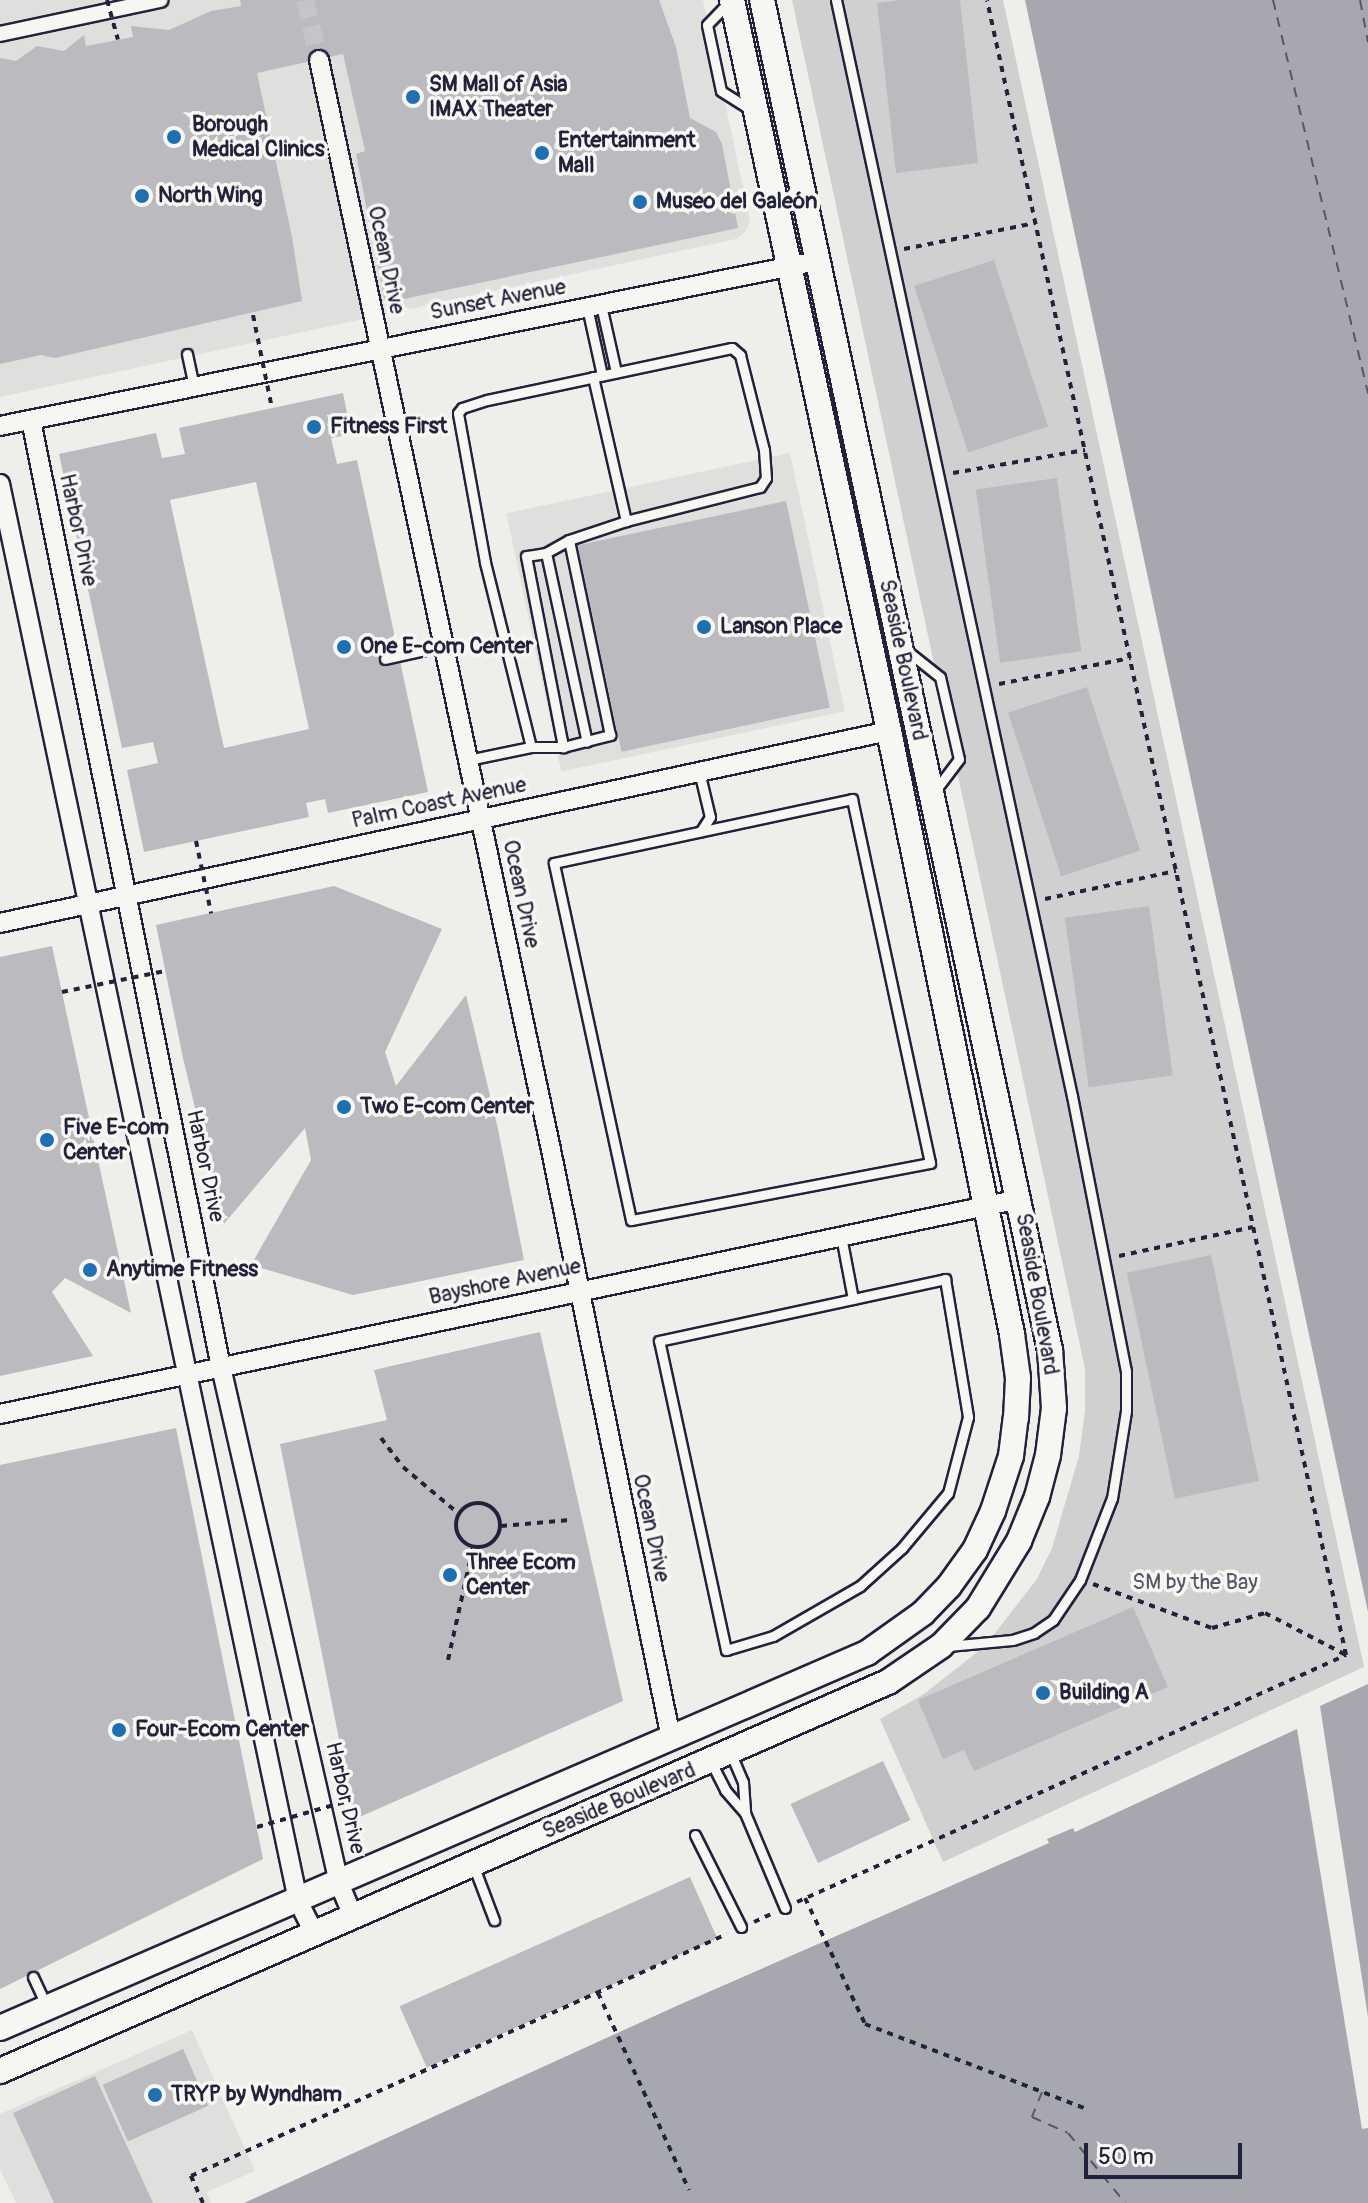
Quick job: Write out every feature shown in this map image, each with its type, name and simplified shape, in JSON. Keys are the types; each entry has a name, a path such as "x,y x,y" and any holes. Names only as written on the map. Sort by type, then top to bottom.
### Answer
{"street":[{"path":"0,34 160,0"},
{"name":"Seaside Boulevard","path":"0,2028 838,1668 884,1643 923,1613 949,1586 975,1550 993,1511 1011,1456 1018,1397 1012,1334 889,731 731,0"},
{"name":"Seaside Boulevard","path":"0,2071 721,1758 888,1682 941,1646 978,1608 1006,1565 1029,1518 1048,1455 1054,1408 1053,1368 762,0"},
{"name":"Ocean Drive","path":"319,60 671,1738"},
{"name":"Sunset Avenue","path":"0,426 817,261"},
{"name":"Harbor Drive","path":"31,420 221,1367 339,1883 353,1916"},
{"path":"0,484 298,1901 314,1933"},
{"name":"Palm Coast Avenue","path":"0,923 889,731"},
{"name":"Bayshore Avenue","path":"0,1414 1019,1199"}],"lane":[{"path":"836,0 1106,1259 1124,1356 1126,1411 1112,1498 1080,1580 1053,1620 1034,1633 1012,1640 941,1646"},
{"path":"594,306 616,372"},
{"path":"594,306 598,376 626,521"},
{"path":"531,747 485,562 457,419 462,408 616,372 732,348 737,350 765,464 766,478 760,487 626,521 569,540 546,553 526,556 563,747"},
{"path":"187,354 194,386"},
{"path":"468,760 531,747 563,747 606,737 611,731 569,540"},
{"path":"546,553 587,742"},
{"path":"899,645 940,677 959,759 932,794"},
{"path":"385,659 443,646"},
{"path":"699,771 710,817 701,831 554,863 631,1220 930,1163 852,799 701,831"},
{"path":"841,1236 853,1299"},
{"path":"945,1279 968,1417 948,1493 902,1548 860,1586 773,1636 726,1650 659,1341 853,1299 945,1279"},
{"path":"721,1758 725,1790 745,1813 785,1908"},
{"path":"721,1758 743,1782 745,1813"},
{"path":"695,1835 741,1927"},
{"path":"472,1864 494,1920"},
{"path":"33,1977 47,2008"}],"path":[{"path":"107,0 118,40"},
{"path":"890,252 1035,223"},
{"path":"253,315 272,408"},
{"path":"939,476 1085,450"},
{"path":"984,687 1130,658"},
{"path":"196,841 211,913"},
{"path":"1030,902 1176,871"},
{"path":"62,992 165,971"},
{"path":"1106,1259 1253,1227"},
{"path":"381,1438 403,1467 458,1513"},
{"path":"458,1513 470,1504 484,1503 496,1512 501,1526"},
{"path":"458,1513 457,1534 473,1547 488,1545 501,1526"},
{"path":"501,1526 570,1520"},
{"path":"448,1660 473,1547"},
{"path":"1080,1580 1212,1628 1265,1613 1346,1655"},
{"path":"257,1827 351,1800"},
{"path":"805,1898 865,2024 1084,2108"},
{"path":"597,1992 689,2190"}],"shaded area":[{"path":"0,0 703,0 750,220 746,231 736,239 0,397"},
{"path":"1025,0 1368,0 1368,1612"},
{"path":"790,453 845,711 561,772 506,513"},
{"path":"1368,1684 1368,2017 1320,1706"},
{"path":"1297,1729 1362,2129 1368,2128 1368,2203 244,2203 681,2004 1049,1843 1047,1839 1073,1828 1075,1832"},
{"path":"192,2030 255,2171 207,2192 211,2203 16,2203 0,2169 0,2114"}],"green space":[{"name":"SM by the Bay","path":"792,0 1003,0 1364,1667 943,1862 880,1719 924,1694 985,1646 1037,1579 1052,1548 1079,1456 1085,1410 1085,1369"}],"building":[{"path":"240,0 659,0 676,47 690,118 716,132 722,144 738,228 385,303 356,154 365,151 343,54 257,73 292,237 302,301 55,358 41,355 0,364 0,58 16,61 37,46 64,51 84,35 86,46 133,37 131,26 169,30 211,11 241,6"},
{"path":"960,0 978,163 896,173 877,3"},
{"path":"994,260 1048,426 968,452 914,286"},
{"name":"One E-com Center","path":"343,393 351,434 331,438 337,464 357,460 428,792 328,813 325,799 306,803 309,817 144,852 127,770 158,763 153,742 122,748 59,454 156,433 162,458 185,454 179,428","holes":["256,482 309,729 224,748 170,500"]},
{"path":"1057,478 1081,651 1000,663 976,489"},
{"name":"Lanson Place","path":"786,501 830,707 622,752 578,545"},
{"path":"1087,687 1140,851 1061,876 1008,713"},
{"name":"Two E-com Center","path":"334,886 442,929 385,1052 396,1086 466,995 498,1129 524,1260 353,1295 251,1265 311,1160 305,1128 223,1225 183,1058 156,925"},
{"path":"1149,906 1173,1075 1089,1087 1065,918"},
{"name":"Five E-com Center","path":"52,946 131,1313 65,1278 52,1292 93,1356 0,1376 0,957"},
{"path":"1211,1255 1259,1481 1175,1499 1127,1273"},
{"name":"Three Ecom Center","path":"540,1332 623,1701 355,1819 280,1444 387,1420 374,1370"},
{"name":"Four-Ecom Center","path":"176,1428 263,1859 0,1989 0,1465"},
{"name":"Building A","path":"1133,1607 1168,1687 974,1771 964,1750 943,1759 918,1700"},
{"path":"883,1761 910,1820 818,1863 791,1804"},
{"path":"690,1877 717,1938 427,2068 399,2006"},
{"name":"TRYP by Wyndham","path":"183,2049 208,2106 128,2141 103,2085"},
{"path":"95,2076 153,2203 54,2203 13,2113"}],"ferry route":[{"path":"1273,0 1368,394"},
{"path":"1360,0 1368,42"},
{"path":"1042,2092 1032,2117 1068,2133 1125,2203"}],"tunnel":[{"path":"305,0 319,60"}],"place":[{"name":"SM Mall of Asia IMAX Theater","path":"413,97"},
{"name":"Borough Medical Clinics","path":"174,137"},
{"name":"Entertainment Mall","path":"542,153"},
{"name":"North Wing","path":"142,196"},
{"name":"Museo del Galeón","path":"640,202"},
{"name":"Fitness First","path":"314,427"},
{"name":"Lanson Place","path":"704,627"},
{"name":"One E-com Center","path":"344,647"},
{"name":"Two E-com Center","path":"344,1107"},
{"name":"Five E-com Center","path":"47,1140"},
{"name":"Anytime Fitness","path":"90,1270"},
{"name":"Three Ecom Center","path":"450,1575"},
{"name":"Building A","path":"1043,1693"},
{"name":"Four-Ecom Center","path":"119,1730"},
{"name":"TRYP by Wyndham","path":"155,2095"}]}
